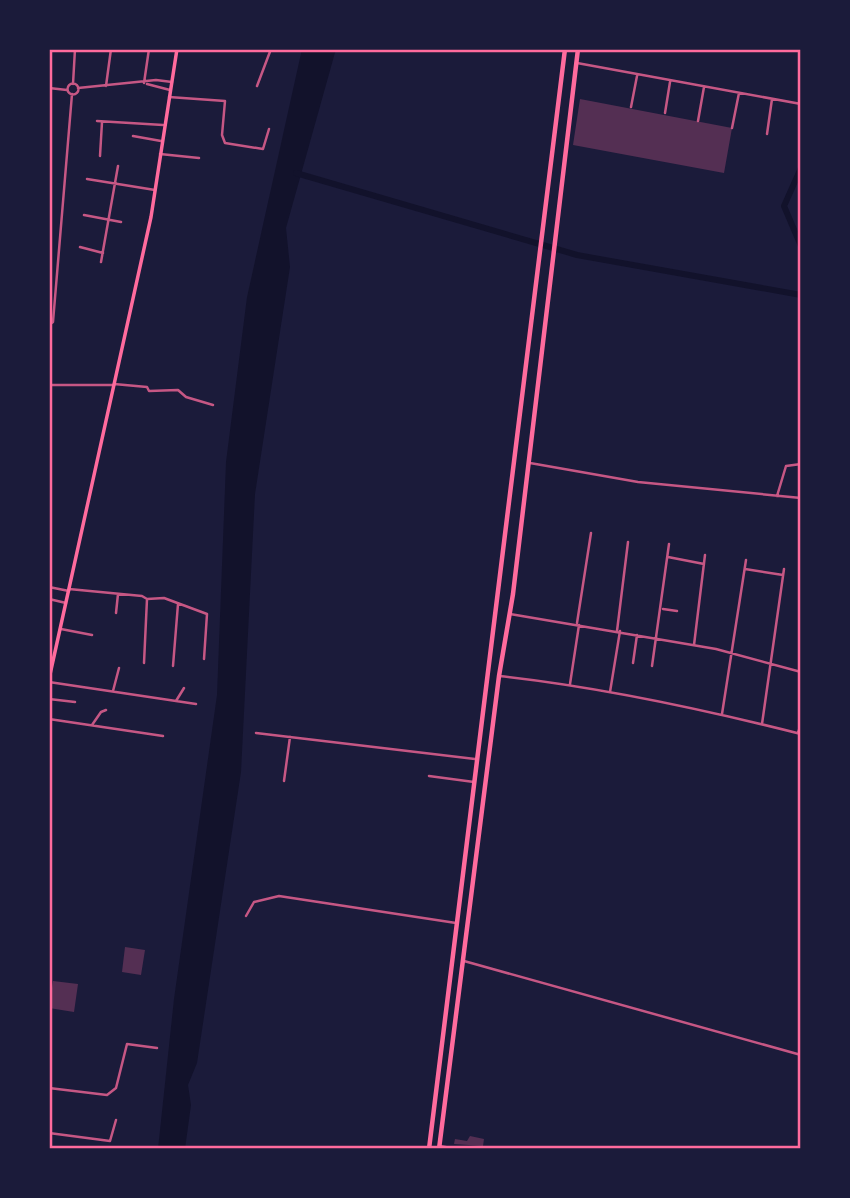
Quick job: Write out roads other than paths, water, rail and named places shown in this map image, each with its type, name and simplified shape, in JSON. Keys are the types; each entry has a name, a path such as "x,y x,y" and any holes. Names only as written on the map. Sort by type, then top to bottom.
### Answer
{"main road":[{"path":"49,681 155,190 163,125 177,49"},
{"path":"429,1149 565,49"},
{"path":"440,1148 555,256 578,49"},
{"path":"436,1080 449,1082"}],"street":[{"path":"68,90 73,84 75,49"},
{"path":"106,86 111,49"},
{"path":"144,83 149,49"},
{"path":"257,86 271,49"},
{"path":"577,63 801,104"},
{"path":"631,107 637,75"},
{"path":"49,325 53,321 72,94 78,88 156,80 172,82"},
{"path":"664,113 670,81"},
{"path":"144,83 170,90"},
{"path":"73,84 78,88"},
{"path":"698,121 704,86"},
{"path":"49,88 68,90 72,94"},
{"path":"732,128 739,93"},
{"path":"169,97 225,101 222,135 225,143 263,149 269,129"},
{"path":"767,134 772,99"},
{"path":"100,156 100,121 163,125"},
{"path":"133,136 161,141"},
{"path":"160,154 200,158"},
{"path":"101,262 117,166"},
{"path":"87,179 155,190"},
{"path":"84,215 121,222"},
{"path":"80,247 103,253"},
{"path":"49,385 114,385 147,387 149,391 178,390 186,397 213,405"},
{"path":"529,463 638,482 801,498"},
{"path":"778,496 784,468 790,464 801,464"},
{"path":"570,684 591,533"},
{"path":"610,692 628,542"},
{"path":"652,666 669,544"},
{"path":"694,645 705,555"},
{"path":"668,557 704,564"},
{"path":"722,714 746,560"},
{"path":"745,569 783,575"},
{"path":"762,724 784,569"},
{"path":"49,587 148,599 164,598 207,614 204,659"},
{"path":"117,613 118,594"},
{"path":"49,599 66,603"},
{"path":"144,663 148,599"},
{"path":"173,666 178,603"},
{"path":"661,609 677,611"},
{"path":"510,614 694,645 801,672"},
{"path":"60,628 92,635"},
{"path":"633,663 637,634"},
{"path":"113,691 119,668"},
{"path":"499,676 570,684 722,714 800,734 801,724"},
{"path":"49,681 196,704"},
{"path":"176,701 184,688"},
{"path":"49,699 75,702"},
{"path":"92,725 101,712 106,710"},
{"path":"49,719 163,736"},
{"path":"256,733 479,760"},
{"path":"285,781 290,737"},
{"path":"429,776 476,782"},
{"path":"246,915 254,902 272,896 456,923"},
{"path":"463,961 801,1055"},
{"path":"49,1088 107,1094 116,1088 127,1044 157,1048"},
{"path":"49,1133 110,1141 116,1120"},
{"path":"440,1148 456,1149"}],"waterway":[{"path":"801,168 784,206 801,246"},
{"path":"296,173 577,255 801,295"}]}
